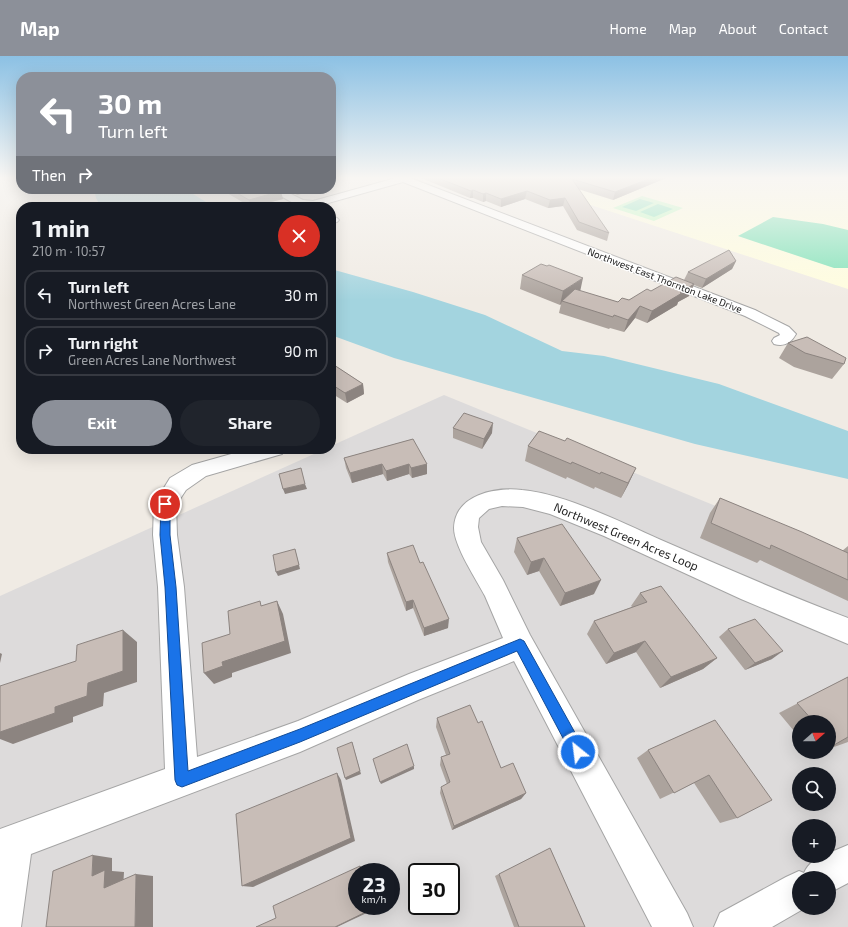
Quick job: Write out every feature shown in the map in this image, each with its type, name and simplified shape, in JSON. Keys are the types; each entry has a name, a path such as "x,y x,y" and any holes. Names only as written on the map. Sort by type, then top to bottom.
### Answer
{"street":[{"name":"Northwest East Thornton Lake Drive","path":"506,219 750,314 784,330 788,334 786,338 780,341"},
{"path":"182,780 170,587 165,535 165,504 178,484 199,470 257,454"},
{"name":"Northwest Green Acres Loop","path":"520,644 498,596 469,540 465,527 467,518 474,508 484,502 499,498 512,497 532,500 571,512 641,541 752,593 848,631"},
{"path":"1,927 7,844 300,736 520,644 673,927"},
{"path":"834,871 848,863"},
{"path":"734,927 792,894"}],"shaded area":[{"path":"633,219 848,219 848,289"},
{"path":"444,395 848,560 848,927 0,927 0,596 314,454 336,454 336,444"}],"green space":[{"path":"647,219 659,219 654,221"},
{"path":"770,219 785,219 823,224 848,230 848,268 834,268 738,236"}],"water":[{"path":"336,270 413,292 485,315 562,351 604,356 719,384 848,431 848,479 695,444 394,358 336,337"}],"building":[{"path":"577,219 599,219 609,233 579,222"},
{"path":"729,250 736,261 706,279 688,272"},
{"path":"541,264 547,266 549,265 583,278 563,291 522,275"},
{"path":"676,277 694,284 652,311 640,306 628,320 614,315 613,317 562,301 575,289 618,302 622,298 629,300 647,289 651,291"},
{"path":"807,337 846,358 844,364 805,353 788,343"},
{"path":"336,366 363,384 345,393 336,387"},
{"path":"464,413 493,423 484,439 453,428"},
{"path":"539,431 565,441 567,438 636,468 628,483 601,472 600,474 572,462 571,464 528,446"},
{"path":"413,439 427,464 411,468 409,464 386,471 382,464 350,473 344,458"},
{"path":"301,468 305,484 283,489 279,474"},
{"path":"720,498 848,553 848,580 771,545 770,549 711,523"},
{"path":"562,524 601,580 565,593 544,558 531,562 517,538"},
{"path":"413,545 420,563 423,562 449,619 424,628 413,600 406,602 387,553"},
{"path":"295,549 299,565 276,572 273,555"},
{"path":"661,586 717,658 671,677 645,641 614,653 594,621 647,602 640,593"},
{"path":"260,601 261,606 277,601 285,641 222,662 223,666 204,673 202,643 230,634 228,611"},
{"path":"755,619 783,651 755,663 728,629"},
{"path":"123,630 123,671 88,683 87,696 55,707 55,713 0,732 0,686 76,661 77,645"},
{"path":"848,677 848,737 836,744 836,715 808,715 797,703"},
{"path":"470,705 478,723 482,721 501,768 513,763 526,793 454,826 441,787 450,782 441,757 450,754 437,718"},
{"path":"715,720 772,800 737,818 709,775 674,793 648,750"},
{"path":"352,742 360,771 345,778 337,748"},
{"path":"407,744 414,766 380,782 373,759"},
{"path":"337,773 351,838 242,886 236,814"},
{"path":"550,848 585,927 519,927 499,874"},
{"path":"93,855 92,876 105,870 104,888 136,874 135,927 46,927 53,871"},
{"path":"348,872 348,915 360,915 335,927 256,927 276,918 273,906"}],"route":[{"path":"165,504 165,535 170,587 182,780 300,736 409,689 520,644 578,752"}]}
